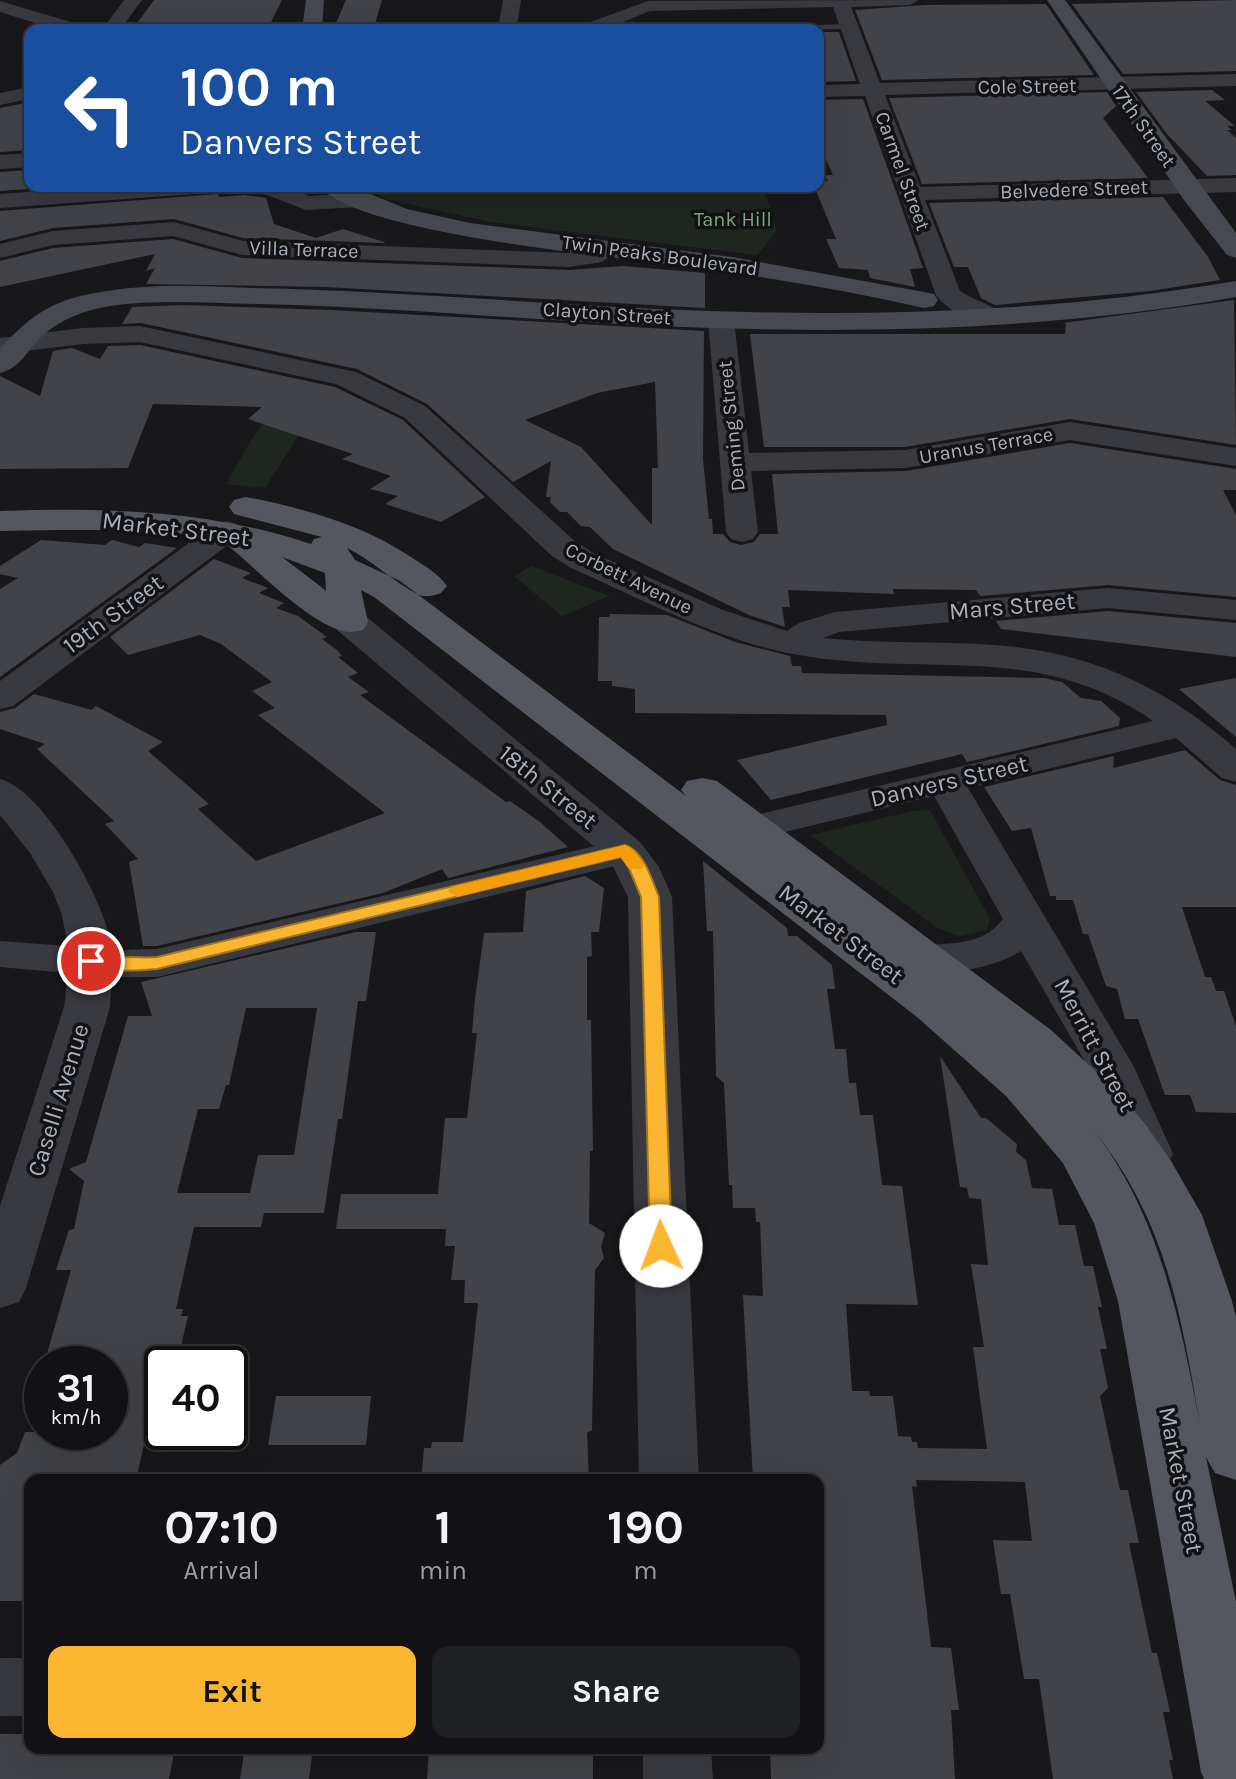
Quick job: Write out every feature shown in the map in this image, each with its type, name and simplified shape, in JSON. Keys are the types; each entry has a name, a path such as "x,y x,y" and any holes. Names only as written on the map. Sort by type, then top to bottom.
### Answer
{"main road":[{"path":"313,24 315,0"},
{"name":"17th Street","path":"1056,0 1113,84 1236,250"},
{"name":"Twin Peaks Boulevard","path":"344,192 395,213 444,224 749,267 908,297 992,317"},
{"name":"Clayton Street","path":"7,351 43,321 70,307 101,299 140,295 456,304 721,320 992,317 1116,308 1236,289"},
{"path":"1175,299 1236,303"},
{"name":"Market Street","path":"0,501 68,496 176,499 242,506 306,520 378,549 733,832 973,1038 1056,1120 1082,1151 1122,1223 1149,1319 1236,1772"},
{"path":"176,499 209,512 311,538 330,549 342,566 343,602 350,622"},
{"name":"Market Street","path":"0,521 126,519 226,531 300,550 342,566 408,603 733,832 771,838 1008,1019 1073,1074 1131,1139 1176,1218 1193,1265 1236,1456"},
{"path":"226,531 307,594 350,622"}],"street":[{"path":"115,24 133,0"},
{"path":"508,24 512,0"},
{"path":"602,24 648,6 910,0"},
{"name":"Carmel Street","path":"840,2 949,295 964,306 992,317"},
{"path":"0,6 58,24"},
{"name":"Cole Street","path":"824,91 1236,80"},
{"path":"0,99 24,94"},
{"path":"0,162 24,160"},
{"name":"Belvedere Street","path":"911,194 1236,185"},
{"path":"0,201 125,192"},
{"path":"279,192 306,203 360,200"},
{"name":"Villa Terrace","path":"0,251 53,238 174,229 242,248 569,260 593,257 611,247"},
{"name":"Deming Street","path":"721,320 742,532"},
{"name":"Corbett Avenue","path":"7,351 83,336 140,334 346,378 415,412 544,534 583,561 718,620 793,643 874,653 1026,659 1065,665 1143,698 1184,725 1236,770"},
{"name":"Uranus Terrace","path":"735,462 905,459 1070,431 1236,457"},
{"name":"19th Street","path":"0,698 226,531"},
{"name":"Mars Street","path":"793,643 811,630 835,622 1082,600 1127,599 1236,610"},
{"name":"18th Street","path":"350,622 625,851 637,867 650,897 669,1474"},
{"name":"Danvers Street","path":"733,832 1184,725"},
{"name":"Merritt Street","path":"945,782 1110,1065 1140,1132 1155,1178"},
{"name":"Caselli Avenue","path":"0,791 39,834 70,883 91,961 87,1007 8,1232 0,1288"},
{"path":"0,954 47,955 133,965 157,963 625,851"},
{"path":"927,958 952,958 992,950 1014,936 1026,917"},
{"path":"0,1687 24,1687"},
{"path":"677,1754 678,1779"}],"lane":[{"path":"824,28 849,27"}],"green space":[{"name":"Tank Hill","path":"373,192 765,192 777,230 757,255 490,222 386,199"},
{"path":"294,381 327,390 265,488 226,484 251,440"},
{"path":"531,566 609,596 562,616 514,576"},
{"path":"930,810 990,919 987,930 960,936 938,928 810,835 913,811"}],"building":[{"path":"154,0 282,0 270,24 136,24"},
{"path":"346,0 382,0 375,24 336,24"},
{"path":"1236,0 1236,71 1123,74 1072,4"},
{"path":"1046,4 1094,75 882,80 855,10 925,5"},
{"path":"824,32 839,32 856,81 824,82"},
{"path":"1212,90 1225,100 1205,101 1235,126 1227,126 1232,130 1227,130 1236,138 1236,175 1207,176 1167,134 1136,92"},
{"path":"1107,92 1116,106 1103,118 1148,178 922,184 889,98"},
{"path":"863,99 923,268 910,269 915,287 870,278 868,270 839,268 826,239 836,239 816,192 824,192 824,181 828,181 824,175 833,175 824,156 824,100"},
{"path":"24,103 24,150 0,152 0,108"},
{"path":"24,170 24,189 0,191 0,172"},
{"path":"218,194 219,197 244,195 266,198 274,224 316,238 343,229 387,243 243,238 174,219 53,228 0,241 0,211"},
{"path":"1163,197 1208,257 1220,280 1150,291 995,305 981,298 968,267 954,267 929,203"},
{"path":"173,239 242,258 569,270 623,266 705,273 705,308 326,287 146,284 155,268 146,271 155,254 0,287 0,261 53,248"},
{"path":"1234,300 1236,445 1070,419 905,447 764,447 750,334 1065,334 1066,324 1063,323"},
{"path":"183,305 330,310 704,331 703,459 709,519 712,519 713,534 723,534 730,542 741,545 754,542 760,534 778,534 772,474 906,471 1070,443 1236,469 1236,490 1223,490 1236,515 1236,597 1108,585 980,596 976,590 893,589 894,594 788,590 790,607 782,607 785,627 749,615 613,549 590,527 581,526 567,512 560,512 550,502 551,497 546,497 551,461 513,482 427,404 357,369 141,323 122,324 132,307","holes":["655,382 658,468 652,468 652,525 581,447 525,420 597,393"]},
{"path":"140,345 335,387 403,420 485,497 441,522 385,504 398,496 370,489 391,476 342,459 353,454 248,419 262,407 153,404 128,468 0,469 0,376 40,396 53,351 72,348 100,359 108,346"},
{"path":"41,540 105,545 112,540 139,547 145,543 177,548 0,677 0,589 18,578 0,574 0,566"},
{"path":"214,559 251,573 242,578 268,588 259,593 284,603 276,608 298,616 327,637 322,639 358,673 348,677 369,692 360,695 506,802 510,801 540,822 568,847 448,878 442,869 383,893 157,946 143,946 129,862 138,859 105,824 114,821 37,749 45,744 0,729 0,712 15,708 34,694 92,710 96,706 163,742 148,751 209,804 198,809 256,861 385,813 258,715 275,708 252,691 272,682 221,644 200,635 128,655 110,637"},
{"path":"1108,611 1236,623 1236,657 1001,629 996,621"},
{"path":"610,614 667,615 735,642 790,656 792,666 801,666 802,673 1044,678 1062,682 1081,698 1101,701 1120,718 1119,726 967,762 962,754 771,800 737,760 887,725 886,715 635,713 635,689 612,686 612,681 598,681 599,617 609,617"},
{"path":"1236,678 1236,737 1179,689"},
{"path":"1185,750 1220,780 1236,785 1236,907 1182,907 1205,977 1211,977 1216,991 1224,991 1236,1026 1236,1113 1196,1112 1190,1095 1165,1095 1138,1019 1125,1019 1117,989 1106,986 1088,934 1083,934 1073,900 1056,900 1056,896 1050,896 1031,828 1012,831 984,787 1114,756 1113,768"},
{"path":"703,861 787,928 788,936 797,936 832,965 835,989 827,989 835,1049 846,1049 849,1083 856,1083 860,1115 873,1115 882,1185 902,1186 918,1305 846,1304 852,1391 869,1391 870,1396 893,1396 898,1436 911,1437 918,1448 987,1449 973,1347 984,1347 971,1264 988,1265 981,1199 969,1198 967,1188 960,1187 940,1056 981,1118 986,1118 1017,1144 1016,1152 1026,1160 1032,1188 1052,1189 1059,1225 1075,1225 1084,1266 1093,1266 1102,1307 1098,1307 1107,1349 1100,1349 1108,1388 1100,1396 1120,1490 1128,1490 1139,1543 1129,1543 1152,1653 1157,1653 1170,1712 1163,1712 1173,1760 1169,1760 1173,1779 1053,1779 1039,1679 1024,1679 1010,1594 1001,1594 993,1540 1032,1541 1025,1482 916,1480 917,1487 912,1486 931,1647 951,1648 959,1710 951,1710 955,1779 771,1779 770,1754 824,1754 824,1474 753,1474 743,1295 763,1296 760,1222 756,1222 755,1208 733,1208 724,1083 716,1076 713,931 707,931"},
{"path":"585,876 604,888 599,932 591,932 592,956 587,957 593,1151 590,1151 589,1223 605,1233 601,1247 604,1258 595,1270 592,1430 587,1433 589,1474 422,1474 424,1448 431,1448 432,1442 463,1442 478,1303 464,1303 465,1280 451,1280 455,1246 445,1246 446,1229 336,1229 341,1194 438,1194 445,1118 467,1118 477,1033 472,1033 475,999 484,933 523,932 526,891"},
{"path":"356,932 376,932 366,1001 358,1001 342,1119 338,1119 324,1213 264,1213 261,1227 194,1227 176,1309 183,1309 181,1316 188,1316 181,1346 144,1346 144,1445 137,1474 24,1474 24,1601 0,1601 0,1465 17,1453 24,1435 24,1450 128,1450 128,1346 49,1346 71,1270 56,1270 69,1230 74,1229 84,1181 69,1169 86,1162 128,1016 152,1016 141,982","holes":["246,1008 317,1008 294,1155 258,1155 250,1193 177,1193 198,1109 219,1109 226,1085 229,1085"]},
{"path":"276,1396 371,1396 366,1445 268,1445"},
{"path":"0,1734 24,1734 24,1754 174,1754 169,1779 0,1779"},
{"path":"244,1754 312,1754 309,1779 240,1779"},
{"path":"429,1754 593,1754 593,1779 427,1779"}],"slow traffic":[{"path":"457,891 625,851 636,865"}],"route":[{"path":"91,961 133,965 157,963 625,851 637,867 650,897 661,1246"}]}
